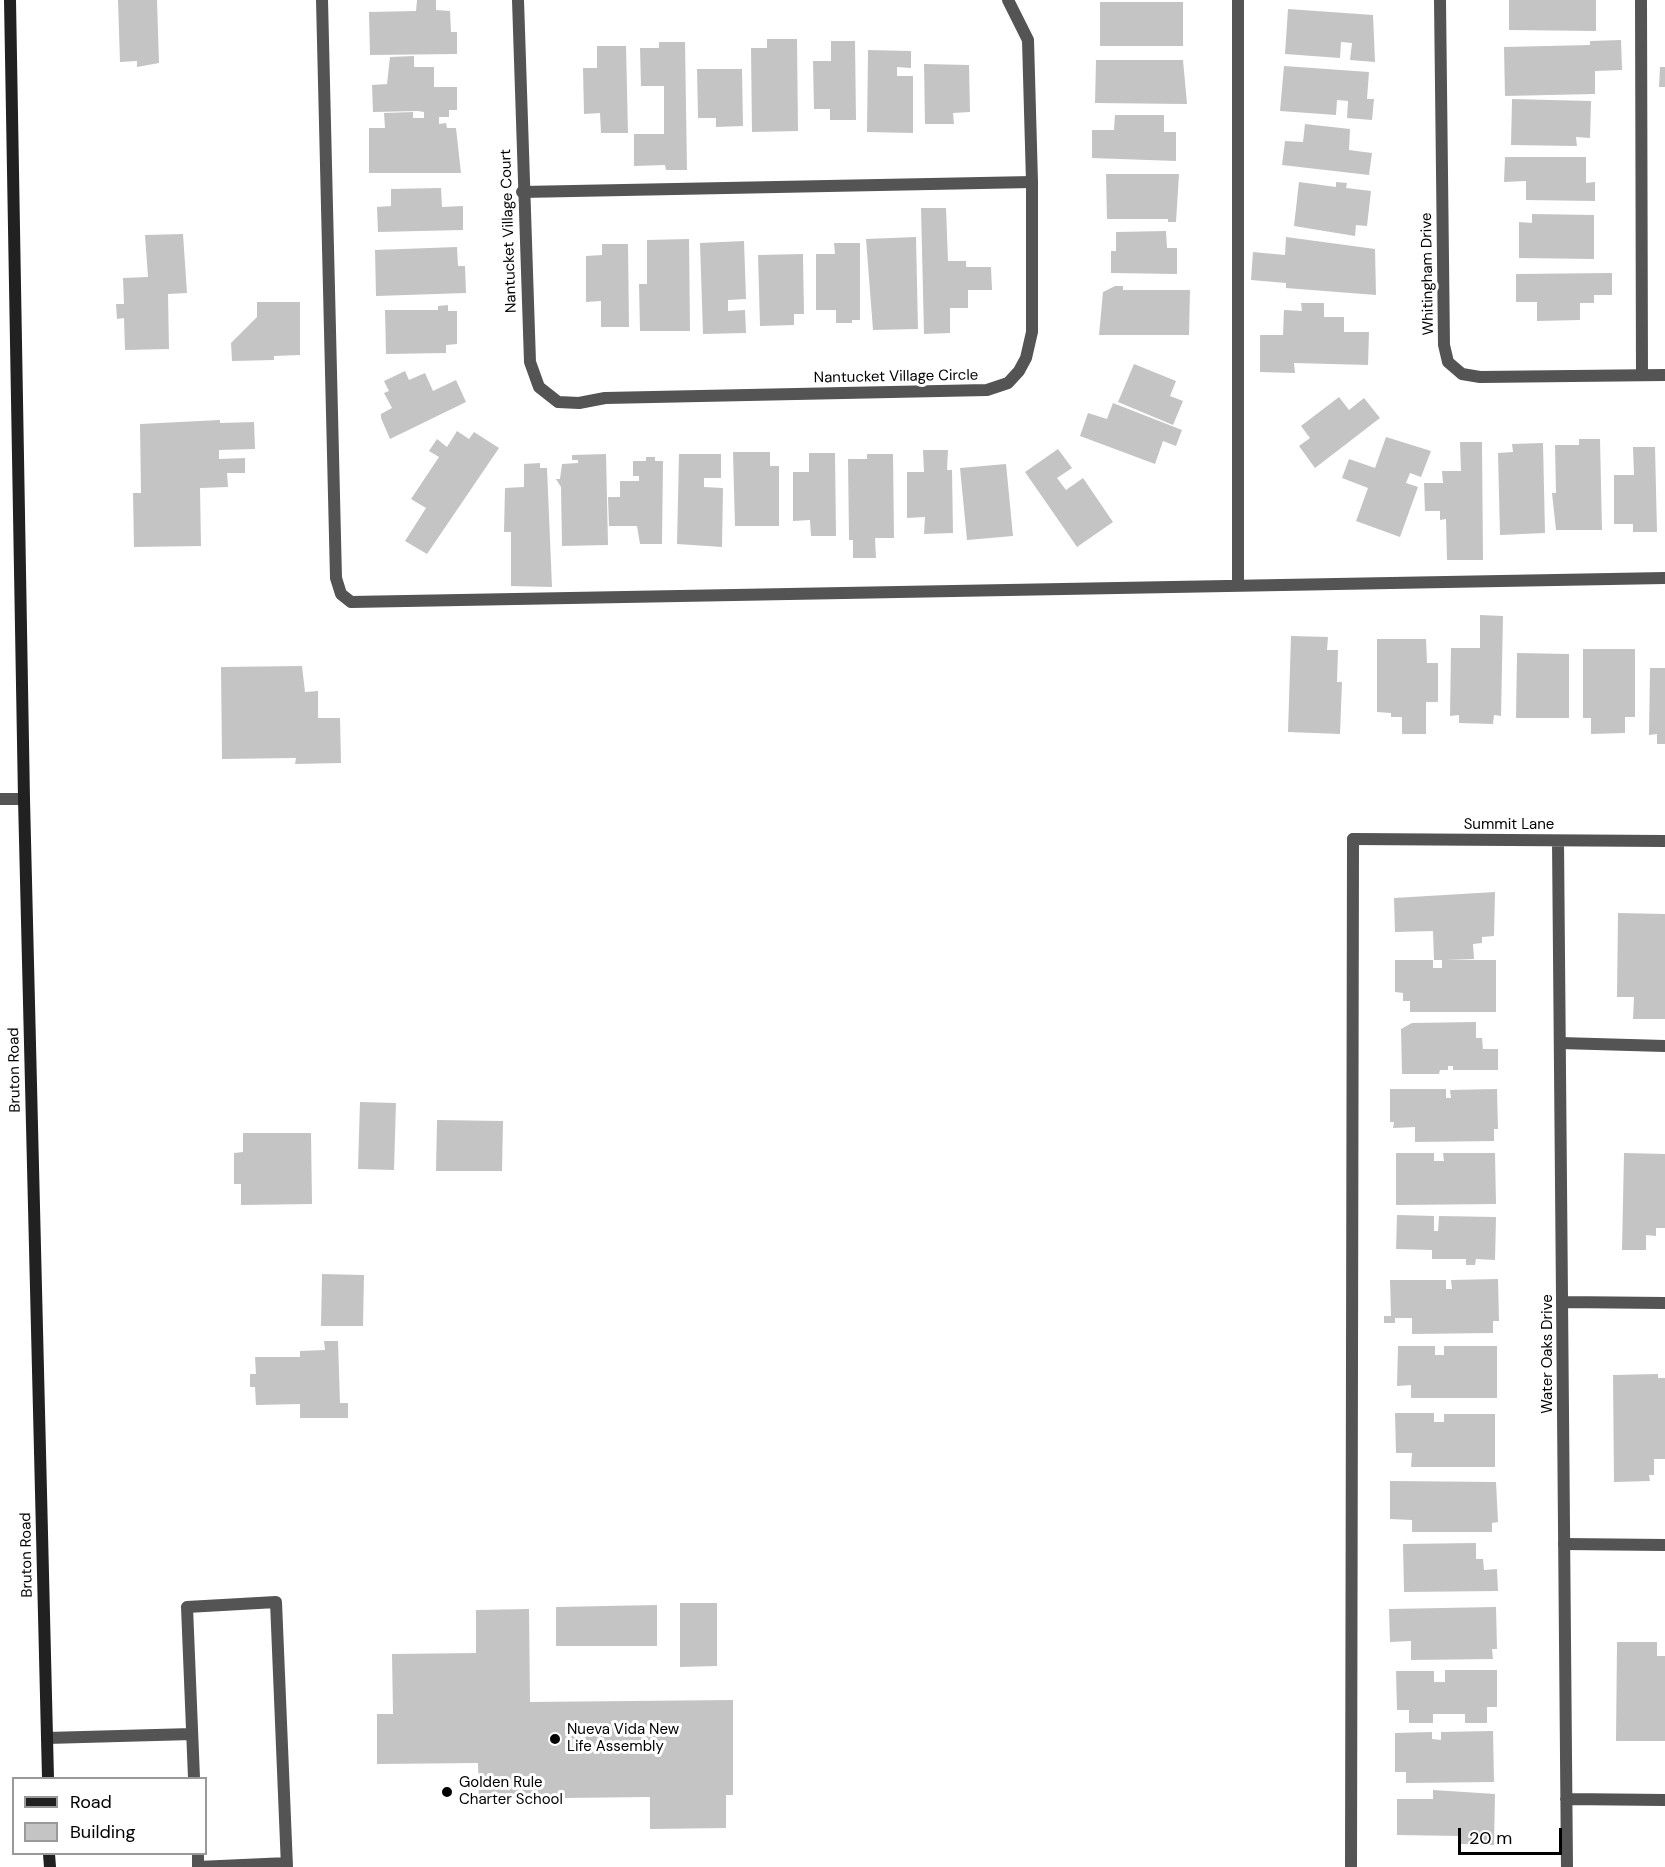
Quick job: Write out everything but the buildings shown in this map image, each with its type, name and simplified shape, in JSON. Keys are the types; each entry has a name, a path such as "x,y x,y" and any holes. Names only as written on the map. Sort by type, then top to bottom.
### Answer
{"main road":[{"name":"Bruton Road","path":"10,0 24,799 48,1777"}],"street":[{"path":"322,0 336,578 341,594 351,602 1665,578"},
{"name":"Nantucket Village Court","path":"518,0 522,192 530,362 539,387 558,402 579,403 605,398"},
{"name":"Nantucket Village Circle","path":"605,398 987,390 1008,383 1019,371 1026,358 1032,332 1032,182 1028,40 1008,0"},
{"path":"1238,0 1238,585"},
{"name":"Whitingham Drive","path":"1440,0 1444,345 1448,362 1462,374 1480,377 1665,375"},
{"path":"1641,0 1642,375"},
{"path":"522,192 1032,182"},
{"path":"0,799 24,799"},
{"name":"Summit Lane","path":"1351,1867 1353,839 1665,841"},
{"name":"Water Oaks Drive","path":"1558,841 1567,1867"},
{"path":"1560,1043 1665,1046"},
{"path":"1562,1302 1665,1303"},
{"path":"1564,1544 1665,1545"},
{"path":"194,1777 187,1607 276,1602 287,1865 198,1867 198,1855"},
{"path":"47,1738 192,1734"},
{"path":"1566,1800 1665,1800"}],"place":[{"name":"Nueva Vida New Life Assembly","path":"555,1739"},
{"name":"Golden Rule Charter School","path":"447,1792"}]}
